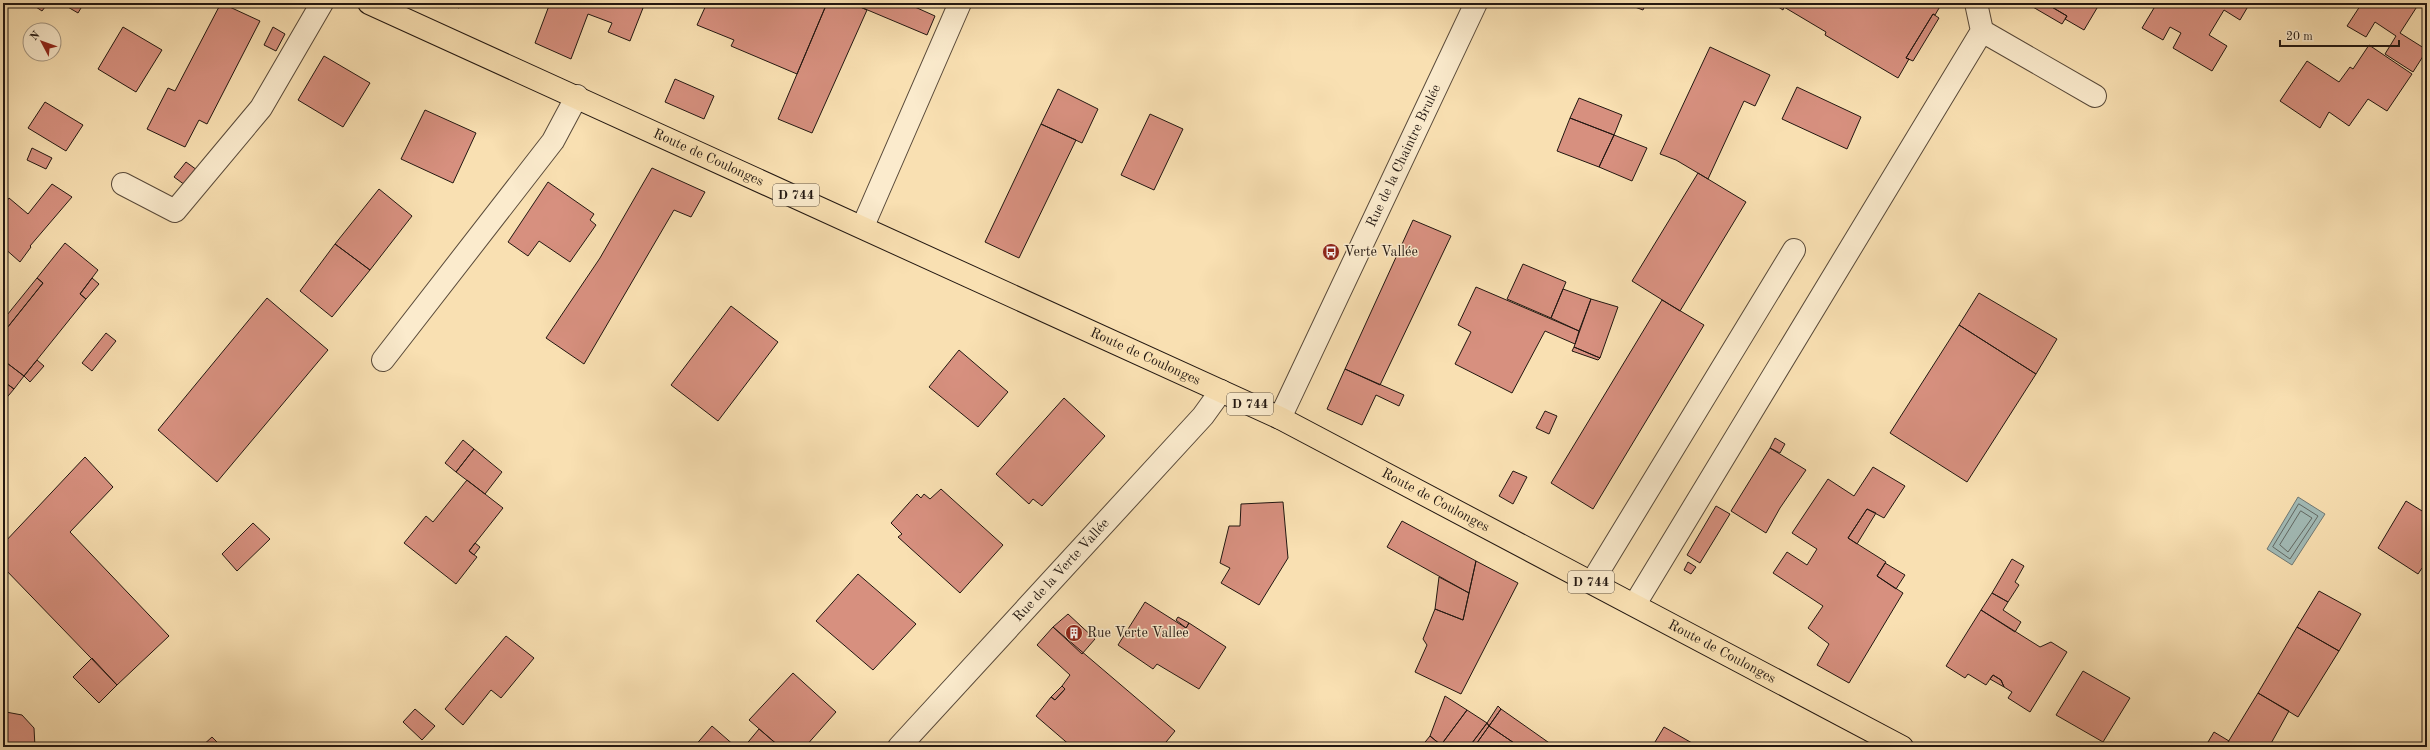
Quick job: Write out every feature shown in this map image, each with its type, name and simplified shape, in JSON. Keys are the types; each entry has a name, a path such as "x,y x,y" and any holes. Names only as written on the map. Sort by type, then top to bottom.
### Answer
{"main road":[{"name":"Route de Coulonges","path":"369,3 863,226 1280,418 1635,604 1902,747"}],"street":[{"path":"123,184 176,211 261,108 322,3"},
{"path":"863,226 960,3"},
{"name":"Rue de la Chaintre Brulée","path":"1280,418 1476,3"},
{"path":"1635,604 1982,31 1976,3"},
{"path":"1982,31 2095,96"},
{"path":"383,360 553,141 577,96"},
{"path":"1592,582 1794,250"},
{"name":"Rue de la Verte Vallée","path":"899,747 1203,416 1220,391"}],"water":[{"path":"2298,497 2325,514 2292,565 2267,549"}],"building":[{"path":"30,3 48,3 42,11"},
{"path":"61,3 84,3 78,13"},
{"path":"221,3 260,21 207,124 199,120 185,147 147,129 168,88 175,91"},
{"path":"448,3 461,3 459,8"},
{"path":"550,3 628,3 643,8 630,41 608,32 612,23 588,14 571,59 535,43"},
{"path":"707,3 762,3 773,7 774,3 827,3 797,74 731,46 734,40 697,25"},
{"path":"762,3 774,3 773,7"},
{"path":"827,3 851,3 867,10 812,133 778,119"},
{"path":"851,3 906,3 935,16 927,35"},
{"path":"1624,3 1646,3 1643,10"},
{"path":"1772,3 1942,3 1935,15 1933,14 1906,58 1909,59 1898,78 1825,35 1826,32 1784,7 1783,10"},
{"path":"2026,3 2045,3 2067,16 2062,24"},
{"path":"2045,3 2100,3 2084,30 2065,19 2067,16"},
{"path":"2157,3 2250,3 2240,20 2224,10 2209,35 2227,46 2212,71 2173,48 2181,33 2170,27 2163,40 2142,28"},
{"path":"2362,3 2427,3 2427,11 2418,5 2400,33 2427,50 2413,72 2385,54 2396,36 2375,22 2366,37 2347,26"},
{"path":"1933,14 1939,18 1913,61 1906,58"},
{"path":"123,27 162,50 136,92 98,69"},
{"path":"273,27 285,34 276,51 264,45"},
{"path":"2369,45 2412,74 2387,111 2368,99 2349,126 2329,112 2320,128 2280,101 2307,61 2339,82 2350,67 2353,69"},
{"path":"1710,47 1770,75 1755,106 1744,101 1708,179 1676,160 1660,154"},
{"path":"324,56 370,83 343,127 298,100"},
{"path":"675,79 714,96 704,119 665,102"},
{"path":"1797,87 1861,117 1847,149 1782,119"},
{"path":"1058,89 1098,109 1082,143 1041,124"},
{"path":"1579,98 1622,115 1614,135 1570,118"},
{"path":"45,102 83,125 66,151 28,128"},
{"path":"425,110 476,133 453,183 401,159"},
{"path":"1150,114 1183,129 1154,190 1121,175"},
{"path":"1570,118 1614,135 1599,167 1557,151"},
{"path":"1041,124 1076,140 1019,258 985,242"},
{"path":"1614,135 1647,148 1632,181 1599,167"},
{"path":"32,148 52,158 46,169 27,160"},
{"path":"186,162 197,170 185,185 174,177"},
{"path":"652,168 705,192 691,217 674,210 584,364 546,338 600,258"},
{"path":"1698,173 1746,202 1680,311 1632,281"},
{"path":"548,182 594,214 590,220 596,225 570,262 539,241 528,256 508,242"},
{"path":"52,184 72,197 30,246 31,247 20,262 3,247 3,206 9,198 28,214"},
{"path":"379,189 412,216 370,270 335,244"},
{"path":"1413,220 1451,236 1380,385 1345,369"},
{"path":"65,243 98,270 80,294 86,299 24,376 3,360 3,333 43,283 37,278"},
{"path":"335,244 370,270 332,317 300,291"},
{"path":"1523,264 1566,282 1551,318 1507,299"},
{"path":"37,278 43,283 3,333 3,320"},
{"path":"92,278 99,284 86,299 80,294"},
{"path":"1476,287 1579,331 1575,344 1545,331 1512,393 1455,364 1471,332 1458,325"},
{"path":"1563,289 1591,299 1579,331 1551,318"},
{"path":"1979,293 2057,339 2036,374 1959,325"},
{"path":"267,298 328,350 217,482 158,430"},
{"path":"1591,299 1618,307 1600,358 1574,347"},
{"path":"1662,300 1704,325 1593,509 1551,483"},
{"path":"731,306 778,342 718,421 671,385"},
{"path":"1959,325 2036,374 1967,482 1890,433"},
{"path":"106,333 116,341 92,371 82,363"},
{"path":"1574,347 1600,358 1598,360 1572,351"},
{"path":"959,350 1008,392 978,427 929,387"},
{"path":"3,360 24,376 14,389 3,381"},
{"path":"37,360 44,366 30,382 24,376"},
{"path":"1345,369 1404,395 1399,406 1376,395 1362,425 1327,409"},
{"path":"3,381 14,389 3,402"},
{"path":"1064,398 1105,436 1042,506 1033,499 1029,504 996,474"},
{"path":"1545,411 1557,416 1549,434 1536,428"},
{"path":"1775,438 1785,444 1780,453 1770,448"},
{"path":"463,440 474,449 456,472 445,463"},
{"path":"1770,448 1806,470 1780,508 1766,533 1731,511"},
{"path":"474,449 502,472 485,494 456,472"},
{"path":"85,457 113,487 70,532 169,636 117,685 3,567 3,544"},
{"path":"1873,467 1905,486 1884,518 1867,509 1848,538 1886,562 1877,576 1903,593 1849,683 1817,665 1829,644 1808,628 1823,606 1773,573 1787,552 1807,565 1817,549 1792,533 1828,479 1854,496"},
{"path":"1513,471 1527,477 1513,504 1499,496"},
{"path":"467,480 503,508 469,551 477,557 456,584 404,543 426,516 433,522"},
{"path":"941,489 1003,545 960,593 898,537 902,534 891,523 917,494 921,498 924,494 930,499"},
{"path":"2406,501 2427,514 2427,571 2422,568 2418,574 2378,548"},
{"path":"1283,502 1288,558 1259,605 1221,583 1230,568 1220,563 1229,526 1240,526 1241,504"},
{"path":"1716,506 1730,514 1700,563 1687,555"},
{"path":"1867,509 1876,513 1857,544 1848,538"},
{"path":"1402,521 1476,561 1469,593 1387,547"},
{"path":"253,523 270,539 237,571 222,554"},
{"path":"475,543 480,547 474,555 469,551"},
{"path":"2012,559 2024,566 2015,582 2019,585 2008,602 1992,593"},
{"path":"1476,561 1518,583 1461,694 1415,672 1427,645 1423,639 1435,609 1463,620"},
{"path":"1688,562 1696,567 1691,574 1684,570"},
{"path":"1885,563 1905,575 1896,589 1877,576"},
{"path":"858,574 916,624 873,670 816,621"},
{"path":"1439,577 1469,593 1463,620 1435,609"},
{"path":"2319,591 2361,614 2339,651 2297,627"},
{"path":"1992,593 2008,602 2003,610 2021,622 2015,632 1981,610"},
{"path":"1145,602 1186,628 1189,623 1226,647 1199,689 1157,664 1153,669 1118,645"},
{"path":"1981,610 2040,647 2051,642 2067,652 2030,712 2008,698 2012,692 2004,687 2001,680 1993,675 1986,685 1968,674 1965,678 1946,666"},
{"name":"Rue Verte Vallee","path":"1068,614 1095,639 1082,654 1053,627"},
{"path":"1178,617 1189,623 1186,628 1176,620"},
{"path":"1053,627 1175,731 1162,747 1072,747 1036,716 1051,697 1055,700 1065,689 1062,686 1070,675 1037,645"},
{"path":"2297,627 2339,651 2298,717 2258,693"},
{"path":"506,636 534,658 501,698 491,690 463,725 445,709"},
{"path":"92,658 117,685 99,703 73,677"},
{"path":"2083,671 2130,698 2103,742 2056,715"},
{"path":"793,673 836,712 805,747 780,747 749,720"},
{"path":"1993,675 2001,680 2004,687 1990,679"},
{"path":"1062,686 1065,689 1055,700 1051,697"},
{"path":"2258,693 2289,711 2269,747 2225,747"},
{"path":"1445,696 1467,710 1441,745 1430,736"},
{"path":"1498,706 1501,709 1489,726 1487,723"},
{"path":"415,709 435,726 422,740 403,722"},
{"path":"1501,709 1555,747 1520,747 1489,726"},
{"path":"1467,710 1487,723 1469,747 1445,747 1441,745"},
{"path":"6,712 22,715 34,728 35,747 3,747 3,713"},
{"path":"1487,723 1489,726 1474,747 1469,747"},
{"path":"712,726 736,747 694,747"},
{"path":"1489,726 1520,747 1474,747"},
{"path":"1664,727 1699,747 1652,747"},
{"path":"759,729 780,747 744,747"},
{"path":"2214,732 2229,741 2225,747 2205,747"},
{"path":"1430,736 1441,745 1445,747 1421,747"},
{"path":"212,737 222,747 201,747"}],"place":[{"name":"Verte Vallée","path":"1331,252"},
{"name":"Rue Verte Vallee","path":"1074,633"}]}
